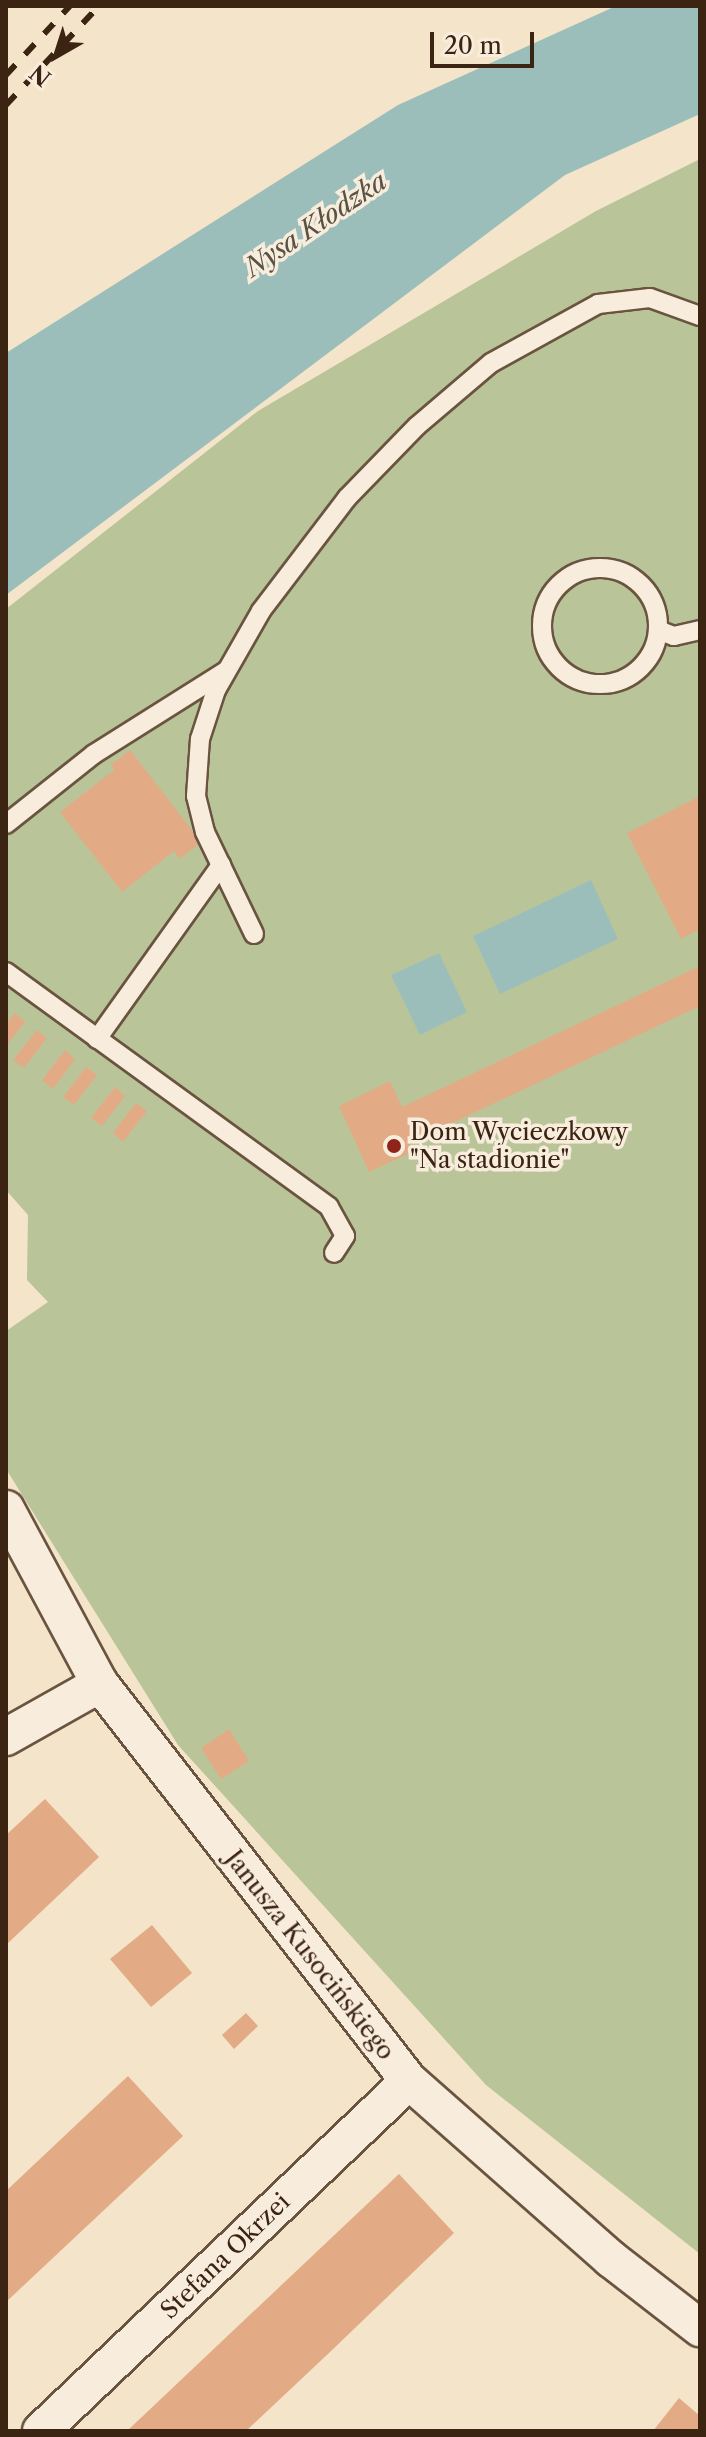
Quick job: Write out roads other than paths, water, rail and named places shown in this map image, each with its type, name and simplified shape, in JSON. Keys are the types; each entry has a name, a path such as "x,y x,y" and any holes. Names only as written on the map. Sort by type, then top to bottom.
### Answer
{"street":[{"name":"Janusza Kusocińskiego","path":"6,1509 100,1684 409,2081 611,2259 700,2328"},
{"path":"6,1737 100,1684"},
{"name":"Stefana Okrzei","path":"41,2431 409,2081"}],"lane":[{"path":"254,934 221,865 196,796 200,739 228,669 261,611 347,498 417,426 491,363 598,304 650,298 700,316"},
{"path":"597,568 614,569 642,586 657,614 658,630 654,646 636,671 622,679 590,683 575,678 551,656 542,623 554,591 566,579 597,568"},
{"path":"658,630 674,636 700,630"},
{"path":"6,824 94,754 228,669"},
{"path":"97,1039 221,865"},
{"path":"6,972 329,1207 345,1236 334,1253"}],"water":[{"name":"Nysa Kłodzka","path":"616,6 700,6 700,114 565,175 6,595 6,353 398,105"},
{"path":"591,880 618,939 500,994 473,936"},
{"path":"439,953 467,1012 420,1035 391,975"}],"railway":[{"path":"6,75 70,6"},
{"path":"6,105 99,6"}],"place":[{"name":"Dom Wycieczkowy \"Na stadionie\"","path":"394,1146"}]}
